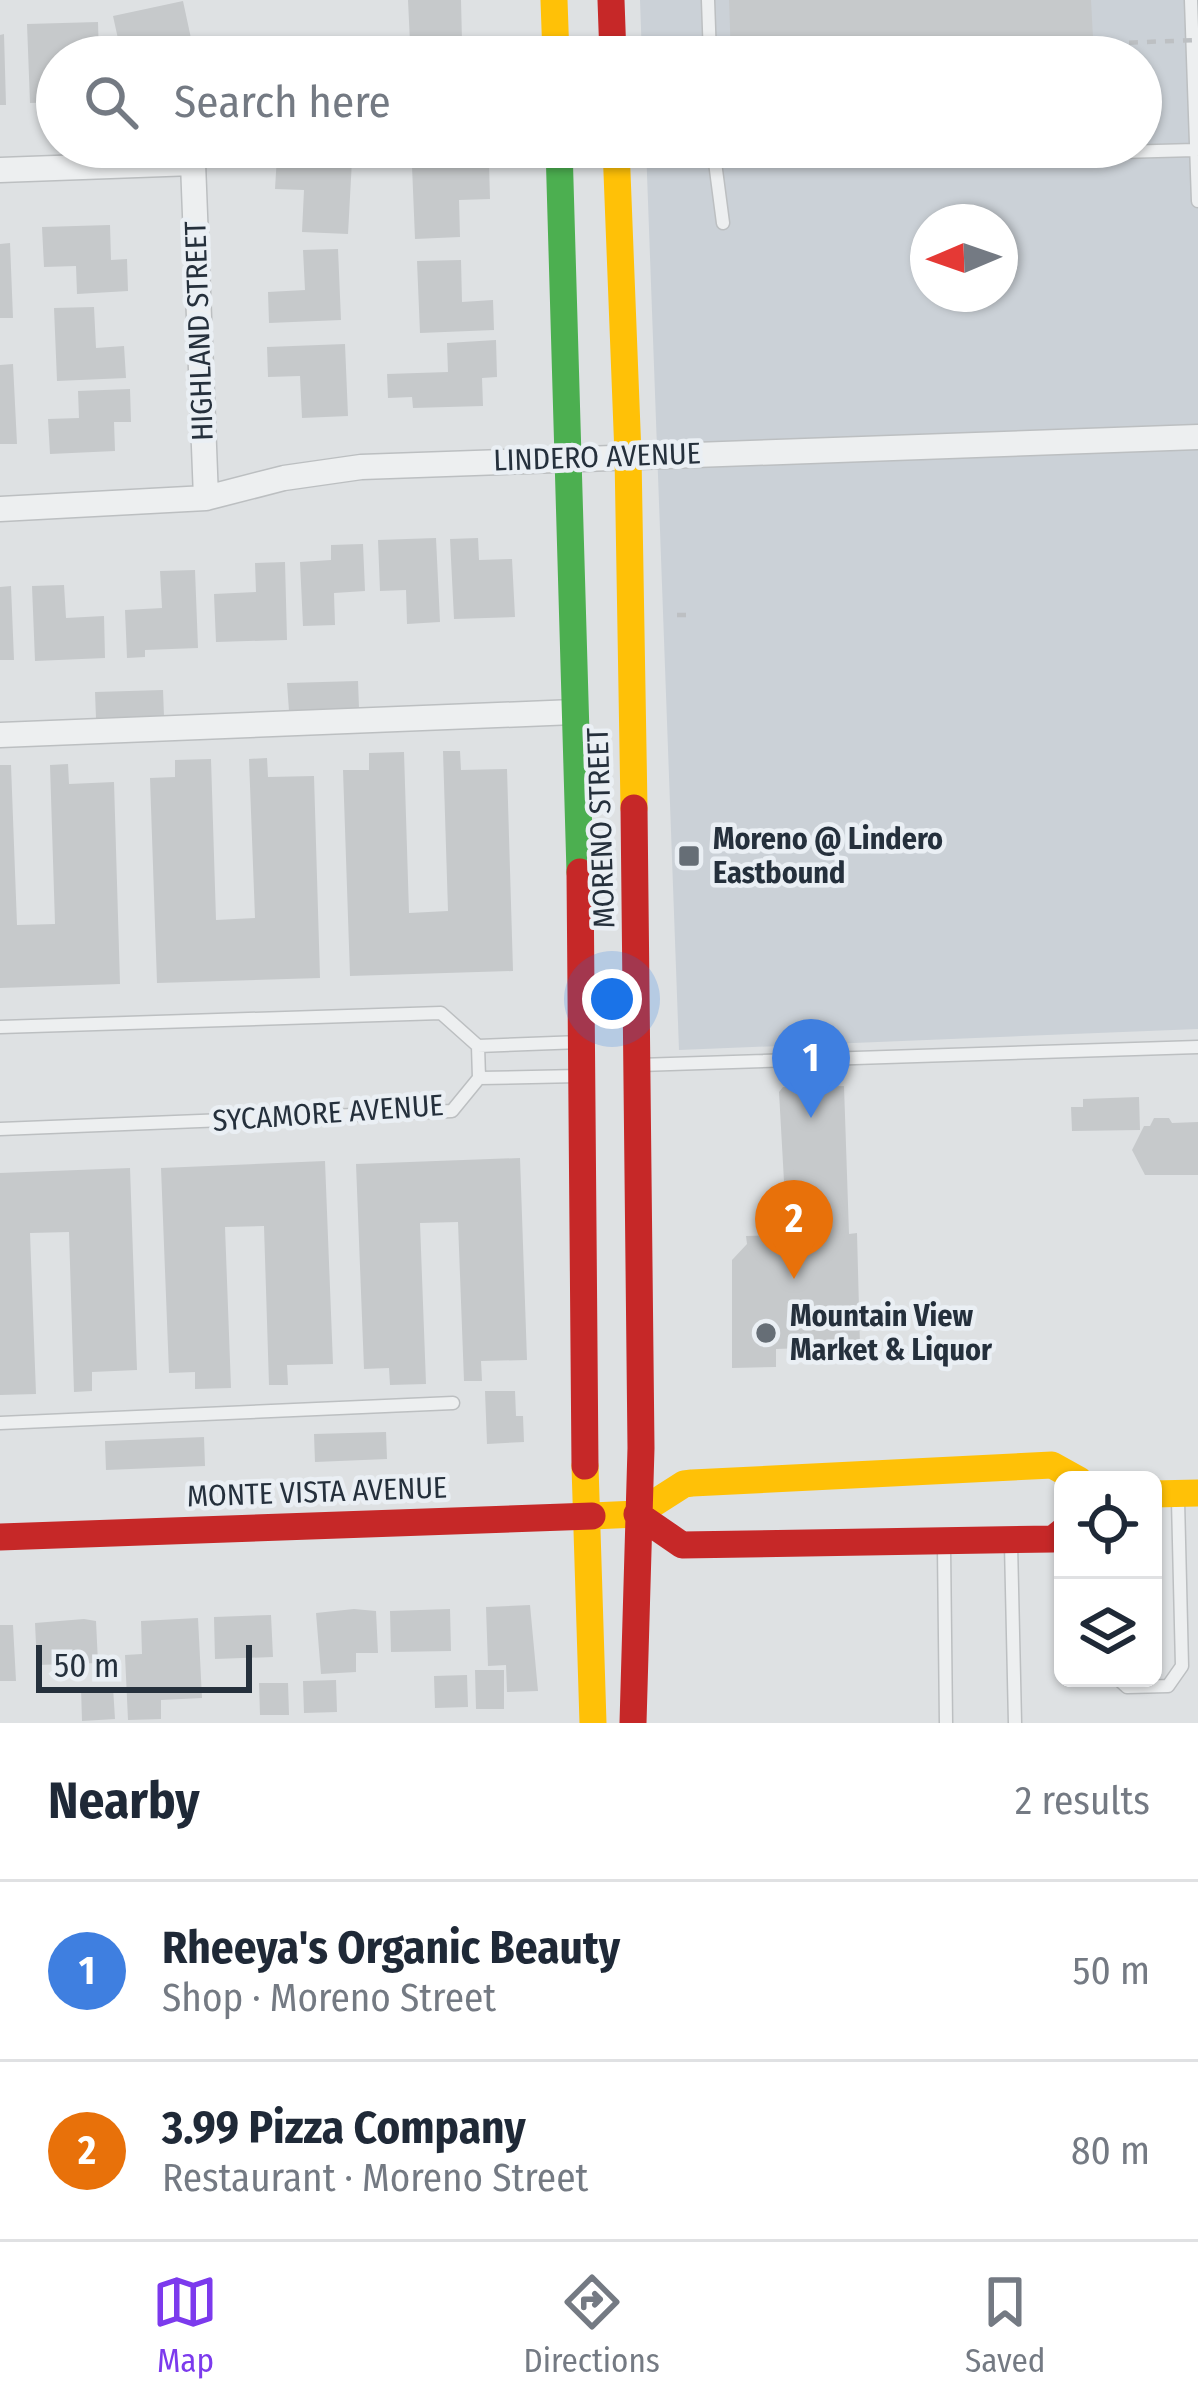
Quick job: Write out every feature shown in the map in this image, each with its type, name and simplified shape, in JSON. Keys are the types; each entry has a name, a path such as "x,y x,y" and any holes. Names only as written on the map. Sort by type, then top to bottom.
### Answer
{"street":[{"path":"554,0 555,36"},
{"path":"611,0 612,36"},
{"name":"HIGHLAND STREET","path":"0,170 55,168"},
{"name":"HIGHLAND STREET","path":"194,168 206,498"},
{"name":"MORENO STREET","path":"560,168 583,1076 584,1444 593,1723"},
{"name":"MORENO STREET","path":"617,168 628,455 638,1065 641,1448 633,1723"},
{"name":"LINDERO AVENUE","path":"0,509 206,498 322,471 628,455 1198,437"},
{"path":"0,735 574,712"},
{"name":"MONTE VISTA AVENUE","path":"0,1537 638,1514 683,1484 1052,1465 1062,1471"},
{"path":"638,1514 682,1545 1054,1538"}],"lane":[{"path":"708,0 709,36"},
{"path":"1191,0 1198,201"},
{"path":"1162,151 1196,150"},
{"path":"716,168 723,223"},
{"path":"0,1027 442,1012 478,1046 582,1042"},
{"name":"SYCAMORE AVENUE","path":"0,1130 452,1111 478,1078 478,1046"},
{"path":"638,1065 1198,1047"},
{"path":"478,1078 583,1076"},
{"path":"0,1423 453,1403"},
{"path":"1162,1686 1168,1686 1182,1666 1176,1493"},
{"path":"1011,1540 1016,1723"},
{"path":"944,1541 946,1723"}],"path":[{"path":"1162,41 1198,40"},
{"path":"676,615 693,614"}],"shaded area":[{"path":"640,0 1198,0 1198,1029 679,1050 647,168 1162,168 1162,36 641,36"}],"building":[{"path":"408,0 461,0 462,36 410,36"},
{"path":"729,0 1091,0 1093,36 730,36"},
{"path":"183,1 190,36 117,36 113,16"},
{"path":"98,22 98,36 36,36 36,103 30,103 27,24"},
{"path":"4,34 6,105 0,105 0,35"},
{"path":"276,168 352,168 348,234 302,232 304,190 275,189"},
{"path":"412,168 489,168 490,199 459,200 460,237 415,239"},
{"path":"110,225 111,260 127,259 128,291 77,294 76,266 44,267 42,227"},
{"path":"10,243 13,318 0,318 0,244"},
{"path":"338,249 341,320 269,323 268,292 305,290 303,250"},
{"path":"461,260 462,302 493,300 494,330 420,333 417,261"},
{"path":"94,307 96,348 124,346 126,378 57,381 54,308"},
{"path":"496,340 497,377 482,378 483,406 413,408 412,397 388,398 387,374 448,372 447,343"},
{"path":"345,344 348,416 302,418 300,376 268,377 267,347"},
{"path":"13,364 17,444 0,444 0,365"},
{"path":"130,389 131,422 114,422 115,451 50,454 48,419 79,418 78,391"},
{"path":"436,538 440,622 407,624 406,590 380,591 378,540"},
{"path":"478,538 479,560 512,559 515,617 454,619 450,539"},
{"path":"363,544 365,591 334,593 335,625 303,626 300,562 331,560 331,545"},
{"path":"285,562 287,640 216,642 214,594 256,592 255,563"},
{"path":"195,570 198,648 145,650 145,657 127,658 125,610 162,608 160,571"},
{"path":"64,585 66,618 104,616 105,658 35,661 32,586"},
{"path":"11,586 14,660 0,660 0,587"},
{"path":"358,681 359,708 289,711 287,683"},
{"path":"163,690 164,716 96,718 95,692"},
{"path":"443,751 460,751 461,770 507,769 513,971 350,976 343,770 369,770 369,753 404,752 409,913 448,911"},
{"path":"267,758 268,777 314,776 320,978 157,983 150,778 175,777 175,760 211,759 216,920 255,918 249,759"},
{"path":"68,764 69,784 114,782 120,984 0,988 0,765 11,765 17,925 55,924 50,765"},
{"path":"844,1086 849,1234 857,1233 860,1346 776,1349 776,1367 732,1368 732,1260 747,1244 746,1236 787,1235 779,1092 783,1087"},
{"path":"1139,1097 1140,1130 1072,1131 1071,1107 1083,1107 1083,1099"},
{"path":"1154,1118 1198,1122 1198,1175 1145,1175 1132,1150 1144,1126 1150,1126"},
{"path":"520,1158 527,1360 481,1361 482,1381 464,1381 458,1222 420,1223 426,1384 390,1385 389,1368 364,1369 356,1164"},
{"path":"325,1161 333,1364 287,1365 288,1385 269,1385 264,1226 225,1227 231,1388 195,1389 195,1372 169,1373 161,1168"},
{"path":"130,1168 137,1370 92,1372 92,1391 74,1392 69,1232 30,1233 36,1394 0,1395 0,1173"},
{"path":"485,1391 515,1391 524,1442 487,1444"},
{"path":"386,1432 387,1459 315,1462 314,1434"},
{"path":"204,1437 205,1466 106,1470 105,1441"},
{"path":"530,1605 538,1691 507,1692 506,1665 488,1666 486,1607"},
{"path":"450,1609 451,1651 391,1652 390,1611"},
{"path":"376,1611 378,1653 356,1653 356,1672 321,1674 316,1613"},
{"path":"271,1615 273,1657 215,1659 214,1617"},
{"path":"198,1618 202,1698 161,1700 161,1719 128,1720 125,1655 142,1654 141,1621"},
{"path":"96,1621 98,1663 37,1665 35,1623"},
{"path":"0,1625 13,1625 16,1681 0,1681"},
{"path":"475,1670 504,1670 504,1709 476,1709"},
{"path":"467,1675 468,1707 435,1708 434,1676"},
{"path":"336,1680 337,1712 304,1713 303,1681"},
{"path":"259,1683 288,1683 289,1715 260,1715"},
{"path":"113,1687 115,1719 82,1721 81,1688"}],"traffic: fast":[{"path":"560,168 580,872"}],"traffic: slow":[{"path":"554,0 555,36"},
{"path":"617,168 634,808"},
{"path":"592,1516 637,1514 692,1483 1052,1465 1063,1471"},
{"path":"585,1466 593,1723"},
{"path":"1162,1494 1198,1493"}],"traffic: jam":[{"path":"611,0 612,36"},
{"path":"633,1723 641,1448 634,808"},
{"path":"580,872 585,1466"},
{"path":"637,1514 682,1545 1054,1538"},
{"path":"0,1537 592,1516"}],"place":[{"name":"Moreno @ Lindero Eastbound","path":"689,856"},
{"name":"Rheeya's Organic Beauty","path":"811,1118"},
{"name":"3.99 Pizza Company","path":"794,1279"},
{"name":"Mountain View Market & Liquor","path":"766,1333"}]}
